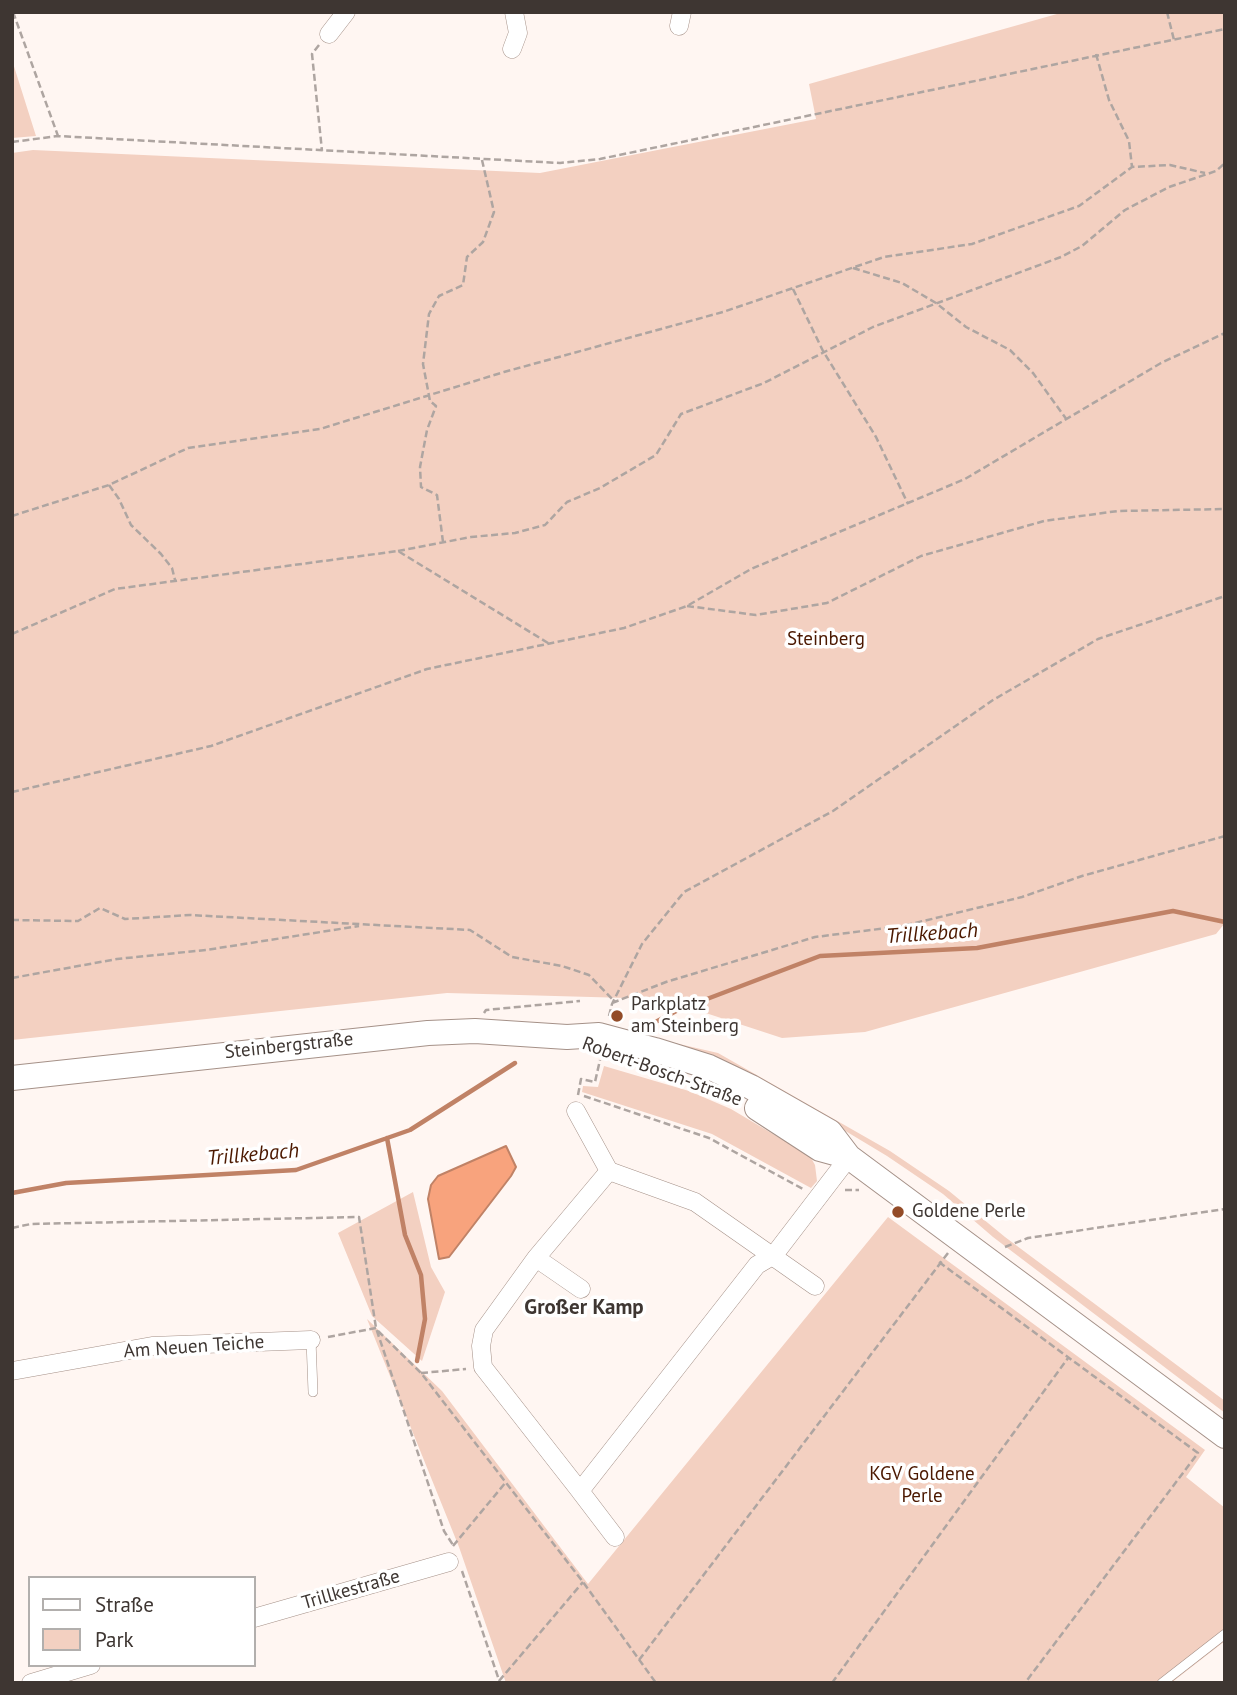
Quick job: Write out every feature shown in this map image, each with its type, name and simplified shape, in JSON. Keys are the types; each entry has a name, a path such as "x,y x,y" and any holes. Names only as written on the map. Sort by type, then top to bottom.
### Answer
{"main road":[{"name":"Steinbergstraße","path":"12,1078 363,1038 475,1031 567,1037"},
{"name":"Robert-Bosch-Straße","path":"567,1037 593,1051 661,1068 723,1090 771,1115 820,1149 849,1157 1225,1436"}],"street":[{"path":"329,34 346,12"},
{"path":"512,49 518,33 514,12"},
{"path":"576,1111 609,1171 695,1202 815,1286"},
{"path":"580,1491 757,1265 774,1255 849,1157"},
{"path":"609,1171 536,1258 484,1330 483,1367 615,1536"},
{"path":"536,1258 581,1290"},
{"name":"Am Neuen Teiche","path":"12,1371 152,1346 311,1340"},
{"name":"Trillkestraße","path":"256,1617 454,1555"},
{"path":"31,1683 84,1667"}],"lane":[{"path":"311,1340 313,1392"},
{"path":"1162,1683 1225,1634"}],"path":[{"path":"13,12 58,136"},
{"path":"1167,12 1174,40"},
{"path":"12,142 58,136 560,163 600,159 1225,29"},
{"path":"322,151 312,54 329,34"},
{"path":"1096,54 1109,100 1129,141 1132,167"},
{"path":"443,542 437,495 421,487 420,467 427,430 436,406 430,401 423,364 429,314 439,296 463,285 467,257 483,242 494,212 482,160"},
{"path":"12,634 115,589 398,551 515,533 545,525 567,502 600,488 656,455 681,414 764,383 823,351 936,303 971,293 1083,247 1125,210 1169,187 1216,171 1225,163"},
{"path":"12,516 109,485 188,449 320,429 793,289 884,257 972,244 1079,206 1132,167 1170,165 1205,173"},
{"path":"853,268 902,283 936,303 966,327 1010,350 1032,373 1067,420"},
{"path":"793,289 823,351 876,437 908,504"},
{"path":"12,792 212,746 427,669 624,628 687,606 751,569 965,479 1161,363 1225,333"},
{"path":"109,485 131,525 161,554 172,568 175,580"},
{"path":"687,606 756,615 827,603 921,556 1044,521 1118,511 1225,509"},
{"path":"12,510 18,514"},
{"path":"398,551 548,643"},
{"path":"1225,596 1098,639 993,700 833,811 684,892 642,944 612,1003 666,982 814,937 902,926 1009,901 1225,836"},
{"path":"12,920 78,921 100,908 125,919 190,915 470,930 512,957 549,963 589,975 614,1000"},
{"path":"12,978 117,959 206,950 366,925"},
{"path":"475,1031 486,1010 580,1002"},
{"path":"600,1060 595,1082 581,1079 578,1095 709,1138 820,1198"},
{"path":"831,1182 843,1190 859,1190"},
{"path":"988,1258 1000,1249 1028,1238 1225,1209"},
{"path":"12,1228 32,1224 359,1217 376,1328 444,1531 499,1682"},
{"path":"639,1660 948,1253"},
{"path":"939,1262 1198,1452 1024,1683"},
{"path":"311,1340 376,1328"},
{"path":"376,1328 421,1373 583,1582 653,1682"},
{"path":"832,1683 1068,1358"},
{"path":"421,1373 483,1367"},
{"path":"454,1555 506,1482"},
{"path":"499,1682 583,1582"}],"green space":[{"name":"Steinberg","path":"1064,12 1225,12 1225,923 1216,934 865,1032 782,1038 663,999 447,993 12,1040 12,153 33,150 540,173 816,119 809,84"},
{"path":"12,60 36,136 12,138"},
{"path":"640,1035 718,1053 890,1151 949,1191 1005,1237 1225,1401 1225,1413 993,1237 943,1194 887,1156 784,1094"},
{"path":"604,1066 689,1091 731,1109 810,1156 815,1165 817,1181 811,1188 712,1134 582,1092 583,1086 598,1087"},
{"path":"413,1192 431,1267 445,1292 422,1361 372,1316 338,1233"},
{"name":"KGV Goldene Perle","path":"888,1217 1205,1450 1186,1477 1225,1508 1225,1641 1171,1683 506,1683 459,1547 367,1319 442,1391 588,1584"}],"shaded area":[{"path":"506,1146 516,1167 511,1176 449,1257 439,1259 428,1199 431,1185 438,1176"}],"waterway":[{"name":"Trillkebach","path":"650,1025 678,1010 820,956 977,948 1173,911 1225,922"},
{"name":"Trillkebach","path":"12,1193 66,1183 296,1170 410,1130 515,1063"},
{"path":"387,1138 405,1235 421,1275 425,1319 417,1361"}],"place":[{"name":"Parkplatz am Steinberg","path":"617,1016"},
{"name":"Goldene Perle","path":"898,1212"}],"district":[{"name":"Großer Kamp","path":"584,1308"}]}
